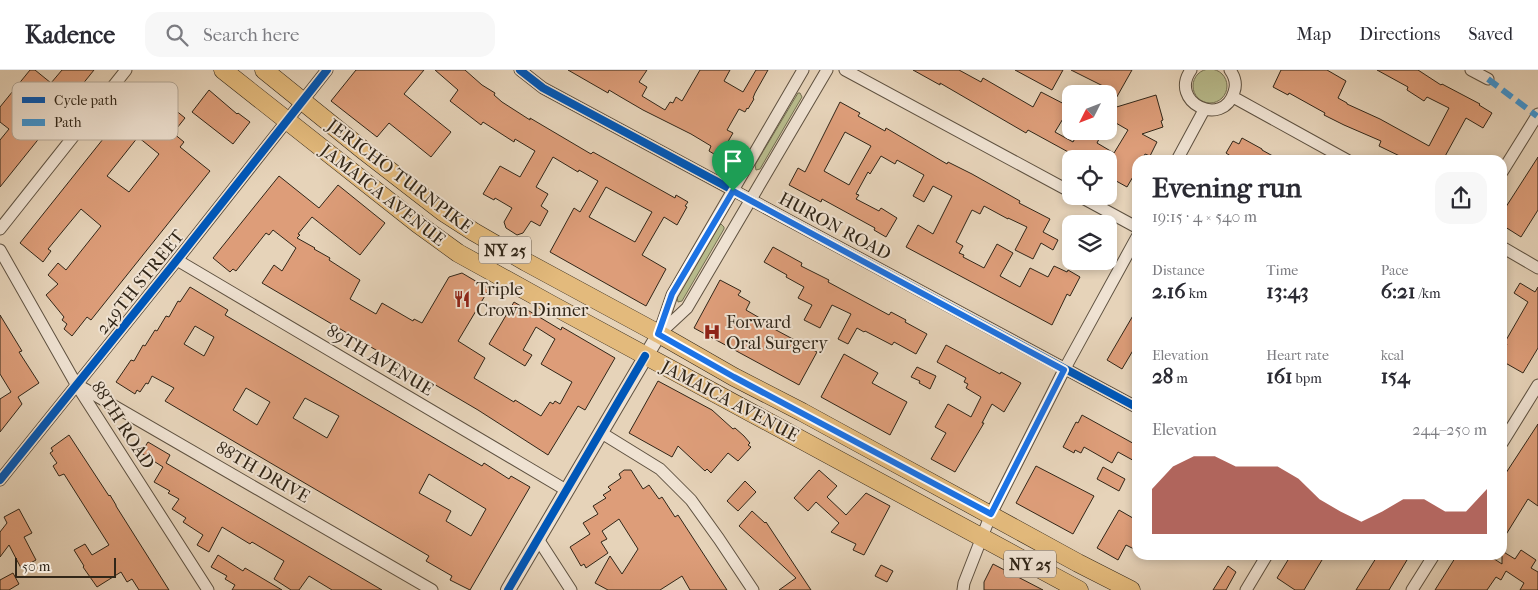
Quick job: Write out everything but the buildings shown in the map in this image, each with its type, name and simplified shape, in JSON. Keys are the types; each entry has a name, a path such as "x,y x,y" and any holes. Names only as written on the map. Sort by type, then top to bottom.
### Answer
{"main road":[{"name":"JAMAICA AVENUE","path":"223,70 418,224 458,253 1079,590"},
{"name":"JERICHO TURNPIKE","path":"264,70 443,212 466,227 734,377 991,514"},
{"name":"NY 25","path":"991,514 1078,563 1131,590"}],"street":[{"path":"116,82 126,70"},
{"name":"249TH STREET","path":"0,480 327,70"},
{"name":"HURON ROAD","path":"520,70 543,88 1132,405"},
{"path":"508,590 658,334 672,294 803,70"},
{"path":"658,334 687,308 827,70"},
{"path":"845,70 1062,187"},
{"path":"1187,71 1188,95 1197,106 1204,110 1212,110 1228,104 1233,97 1236,89 1230,70"},
{"path":"1471,70 1488,79"},
{"path":"1233,97 1338,155"},
{"path":"1180,155 1204,110"},
{"path":"1507,164 1538,114"},
{"path":"0,229 71,140"},
{"path":"1096,205 1132,225"},
{"path":"963,590 991,514 1064,370 1132,246"},
{"name":"88TH ROAD","path":"0,250 76,384 208,590"},
{"path":"1507,250 1538,268"},
{"name":"89TH AVENUE","path":"177,260 566,490"},
{"name":"88TH DRIVE","path":"76,384 432,590"},
{"path":"1507,435 1538,385"},
{"path":"600,432 660,469 691,500 753,590"},
{"path":"538,539 571,590"},
{"path":"1246,590 1264,560"},
{"path":"1412,590 1431,560"}],"green space":[{"path":"1210,69 1217,70 1222,74 1226,79 1226,93 1222,98 1217,102 1210,103 1203,102 1198,98 1194,93 1193,86 1194,79 1198,74 1203,70"},
{"path":"798,93 802,97 760,169 756,170 755,165"},
{"path":"721,224 724,229 682,301 678,302 677,297"}],"marked path":[{"path":"1488,79 1537,116"}],"cycle path":[{"path":"0,480 327,70"},
{"path":"520,70 543,88 1132,405"},
{"path":"508,590 645,356"}],"place":[{"name":"Triple Crown Dinner","path":"462,299"},
{"name":"Forward Oral Surgery","path":"712,332"}],"route":[{"path":"733,191 1064,370 991,514 734,377 658,334 672,294 733,191"}]}
